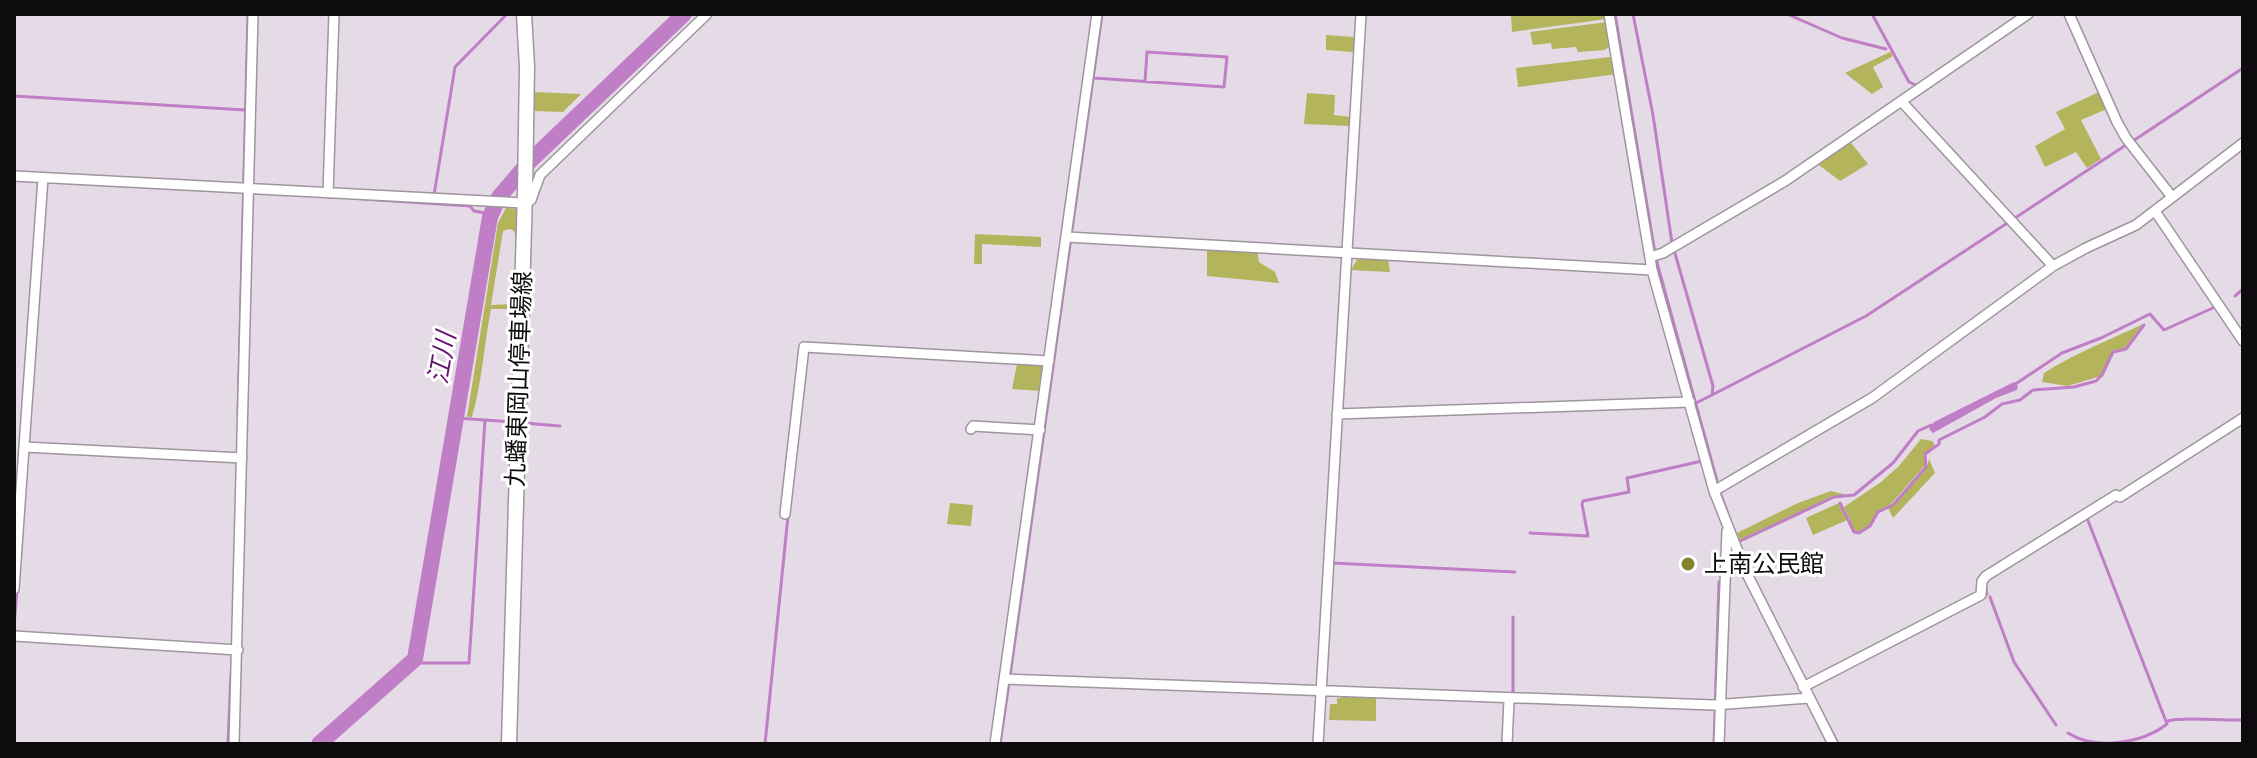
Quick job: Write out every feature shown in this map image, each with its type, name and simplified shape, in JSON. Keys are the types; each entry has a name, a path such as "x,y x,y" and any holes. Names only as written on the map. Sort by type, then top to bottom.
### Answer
{"main road":[{"name":"九蟠東岡山停車場線","path":"509,744 525,198 527,67 524,14"}],"street":[{"path":"234,744 245,189 253,14"},
{"path":"326,193 334,14"},
{"path":"14,176 482,203 507,204 525,198 531,200 540,175 707,14"},
{"path":"995,744 1007,679 1049,361 1070,237 1097,14"},
{"path":"1318,744 1340,414 1361,14"},
{"path":"1609,14 1653,256 1652,270 1714,491 1746,572 1833,744"},
{"path":"1653,256 1785,181 2028,14"},
{"path":"2069,14 2117,122 2172,197"},
{"path":"1902,102 2053,266"},
{"path":"1714,491 1872,398 2053,266 2127,231 2243,143"},
{"path":"14,589 43,178"},
{"path":"2155,211 2243,341"},
{"path":"1070,237 1652,270"},
{"path":"785,514 802,348 1049,361"},
{"path":"1340,414 1690,402"},
{"path":"1806,686 1981,595 1982,581 1986,576 2243,418"},
{"path":"971,429 973,426 1040,430"},
{"path":"25,448 239,458"},
{"path":"1719,744 1717,705 1728,528"},
{"path":"14,636 234,650"},
{"path":"1007,679 1509,700 1717,705 1809,698"},
{"path":"1507,744 1509,700"}],"shaded area":[{"path":"1511,14 1606,14 1607,19 1512,32"},
{"path":"1607,22 1611,45 1605,50 1578,52 1576,47 1552,49 1551,43 1533,45 1530,32"},
{"path":"1326,35 1354,37 1353,52 1326,50"},
{"path":"1890,52 1893,56 1873,67 1883,87 1872,94 1845,73"},
{"path":"1610,57 1611,61 1615,61 1617,74 1518,87 1516,68"},
{"path":"533,92 581,94 563,112 533,111"},
{"path":"2099,92 2107,109 2081,120 2101,159 2087,168 2076,152 2045,167 2035,146 2065,129 2056,112"},
{"path":"1307,93 1335,95 1334,115 1351,117 1350,126 1304,124"},
{"path":"1848,139 1868,164 1840,181 1815,162"},
{"path":"506,208 519,209 517,309 491,309 475,404 472,417 467,417 498,223","holes":["503,231 514,231 515,304 491,305"]},
{"path":"975,234 1041,237 1041,247 982,244 982,264 974,264"},
{"path":"1207,248 1257,251 1259,262 1275,272 1279,283 1207,276"},
{"path":"1358,258 1388,259 1390,272 1351,270"},
{"path":"2143,324 2124,349 2113,350 2101,376 2068,386 2042,382 2044,373 2056,366"},
{"path":"1017,364 1046,365 1041,391 1012,389"},
{"path":"2014,382 2017,390 1996,398 1933,433 1929,429 1934,422"},
{"path":"1921,439 1932,441 1935,445 1923,455 1927,463 1889,506 1878,511 1868,527 1855,532 1844,507 1881,482"},
{"path":"1929,459 1935,473 1893,518 1888,508 1927,467"},
{"path":"1831,491 1847,495 1833,496 1740,540 1737,533 1798,503"},
{"path":"950,503 973,505 971,526 947,524"},
{"path":"1839,503 1847,520 1813,535 1806,518"},
{"path":"1342,695 1376,696 1376,721 1329,720 1330,704 1337,704 1337,698"}],"waterway":[{"path":"238,414 248,14"},
{"path":"434,195 455,67 507,14"},
{"name":"江川","path":"319,744 415,659 490,217 499,197 530,161 684,14"},
{"path":"1010,676 1102,14"},
{"path":"1615,14 1656,259 1717,481"},
{"path":"1633,14 1653,115 1672,243"},
{"path":"1787,14 1842,38 1886,49"},
{"path":"1872,14 1909,82 1918,86"},
{"path":"1094,78 1224,87 1227,57 1147,52 1145,81"},
{"path":"2133,141 2243,68"},
{"path":"14,96 245,110"},
{"path":"1712,395 1866,316 2126,145"},
{"path":"363,199 470,206 474,211 491,214"},
{"path":"1674,250 1713,386 1712,395 1696,403"},
{"path":"2235,296 2243,289"},
{"path":"2014,385 2062,353 2150,314 2164,330 2215,307"},
{"path":"1840,503 1854,532 1859,533 1870,526 1878,512 1893,505 1926,467 1925,454 1939,444 1939,440 1985,417 2002,404 2020,400 2033,390 2074,387 2096,381 2113,352 2126,349 2144,325"},
{"path":"411,663 469,663 485,420 456,418"},
{"path":"485,420 512,422"},
{"path":"524,423 560,426"},
{"path":"1738,542 1834,497 1854,495 1893,463 1918,431 1931,425"},
{"path":"1530,533 1588,536 1583,501 1629,492 1627,478 1702,461"},
{"path":"1721,495 1728,514"},
{"path":"765,744 788,516"},
{"path":"2068,733 2092,742 2119,742 2145,736 2167,724 2087,518"},
{"path":"2064,533 2081,522"},
{"path":"1332,563 1515,572"},
{"path":"1729,577 1741,571"},
{"path":"1714,744 1719,582 1722,581"},
{"path":"1982,598 1987,594 1985,584"},
{"path":"14,626 17,590"},
{"path":"1990,597 2014,662 2056,725"},
{"path":"1513,617 1513,694"},
{"path":"228,744 231,674"},
{"path":"1000,744 1009,683"},
{"path":"2168,721 2243,720"},
{"path":"1833,734 1838,744"}],"place":[{"name":"上南公民館","path":"1688,564"}]}
